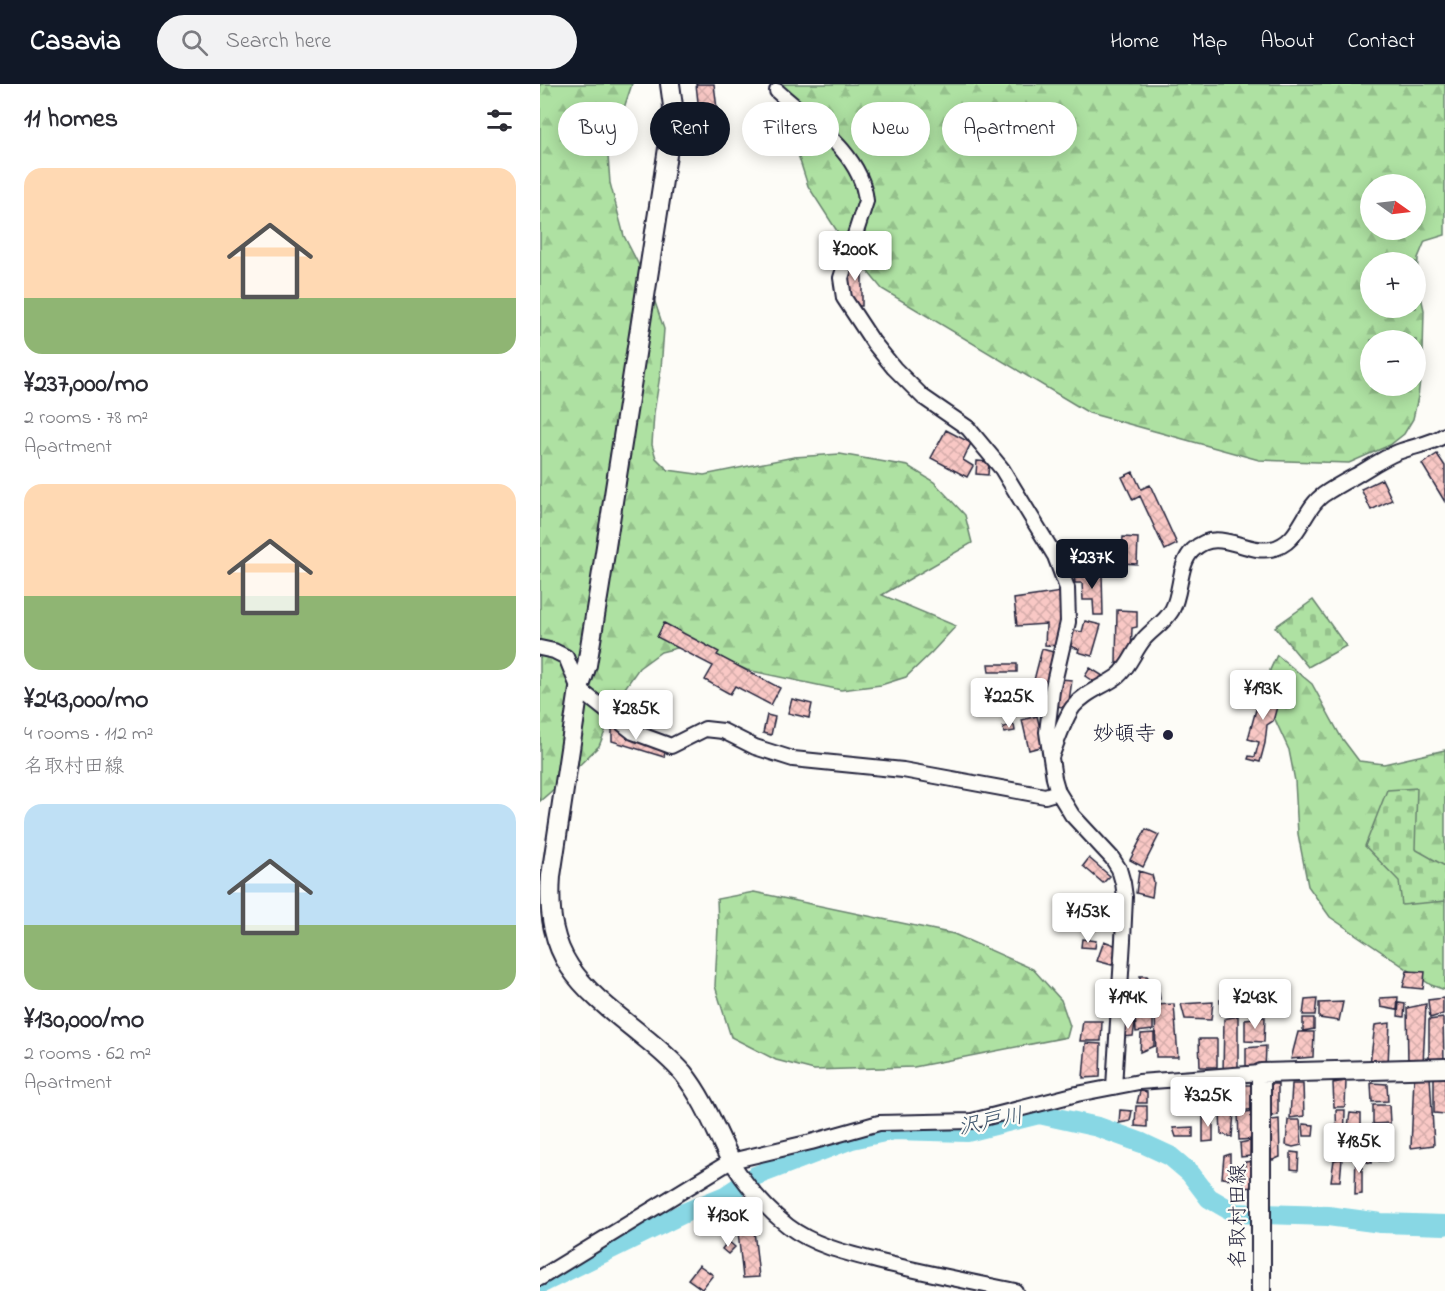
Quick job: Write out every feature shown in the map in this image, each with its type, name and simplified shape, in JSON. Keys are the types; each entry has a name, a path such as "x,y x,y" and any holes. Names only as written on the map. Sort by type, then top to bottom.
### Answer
{"street":[{"path":"670,84 673,106 671,129 600,585 587,665 579,689 551,876 549,902 559,948 570,969 585,988 661,1051 682,1072 700,1097 734,1165 749,1188 788,1226 806,1237 841,1251 1015,1291"},
{"path":"777,92 835,142 853,165 865,188 866,201 841,278 844,298 873,342 894,368 923,397 962,424 1002,469 1055,556 1067,588 1068,622 1052,691 1047,732 1050,759 1058,792 1072,815 1112,858 1119,869 1123,883 1125,897 1114,1087"},
{"path":"1050,759 1072,708 1086,694 1118,675 1129,663 1144,639 1173,610 1186,560 1192,550 1216,540 1230,540 1253,549 1272,549 1293,538 1322,496 1392,454 1445,435"},
{"path":"540,648 566,657 579,689 633,732 671,746 705,729 723,731 755,747 793,759 903,770 1045,796 1058,792"},
{"path":"540,1278 734,1165 879,1123 972,1121 1077,1094 1139,1082 1261,1073 1445,1068"},
{"name":"名取村田線","path":"1261,1073 1261,1291"}],"green space":[{"path":"540,84 632,84 626,102 558,102 558,156 608,156 610,183 624,236 650,287 664,329 652,445 656,458 668,470 704,475 794,457 840,454 908,466 934,482 965,515 972,543 882,595 956,626 906,677 881,685 841,690 747,670 689,645 661,652 639,668 620,695 599,746 540,801"},
{"path":"770,84 1445,84 1445,235 1425,241 1420,252 1360,252 1360,318 1424,318 1424,330 1360,330 1360,396 1418,396 1413,419 1404,434 1390,445 1349,463 1259,460 1089,413 882,289 846,245 808,186 798,156 839,156 839,102 777,102"},
{"path":"1313,600 1346,646 1308,667 1275,627"},
{"path":"1277,655 1312,684 1341,737 1359,761 1384,764 1445,750 1445,990 1431,985 1330,917 1308,886 1298,834 1295,781 1289,750 1272,713 1270,670"},
{"path":"1417,788 1415,849 1445,866 1445,901 1402,905 1399,881 1365,846 1387,790"},
{"path":"754,892 954,934 1033,969 1061,1000 1070,1026 1067,1037 914,1067 814,1070 776,1060 731,1037 715,986 717,899"}],"building":[{"path":"696,84 714,84 716,102 698,102"},
{"path":"832,253 842,254 840,268 830,267"},
{"path":"848,259 862,259 862,306 853,306 848,298"},
{"path":"946,430 971,443 963,460 973,466 967,477 931,458"},
{"path":"1437,454 1445,466 1445,502 1422,464"},
{"path":"977,461 989,462 988,475 976,474"},
{"path":"1133,472 1141,489 1150,485 1177,544 1165,550 1140,496 1133,500 1122,477"},
{"path":"1382,479 1392,500 1371,510 1361,489"},
{"path":"1123,537 1138,538 1137,564 1121,563"},
{"path":"1102,573 1103,615 1094,615 1093,600 1083,600 1082,583 1075,583 1074,574"},
{"path":"1061,592 1063,626 1059,646 1045,645 1046,624 1017,626 1014,599"},
{"path":"1117,610 1137,611 1137,627 1132,628 1131,652 1124,664 1116,663"},
{"path":"1085,621 1101,625 1092,656 1078,652 1079,649 1067,645 1072,630 1082,632"},
{"path":"664,623 719,652 717,655 780,688 771,705 735,686 730,694 705,680 713,666 657,637"},
{"path":"1042,649 1057,653 1047,692 1032,688"},
{"path":"988,664 1017,664 1017,672 989,672"},
{"path":"1090,668 1103,676 1097,684 1085,676"},
{"path":"1060,679 1072,680 1068,708 1057,706"},
{"path":"1261,691 1280,696 1273,721 1267,725 1260,762 1248,759 1249,756 1255,757 1259,742 1248,739"},
{"path":"792,699 812,704 809,718 788,713"},
{"path":"767,715 775,717 771,735 763,733"},
{"path":"1037,716 1044,746 1029,750 1022,720"},
{"path":"612,722 666,748 664,757 612,741"},
{"path":"1014,725 1015,731 1004,733 1003,727"},
{"path":"1146,829 1159,835 1143,867 1130,860"},
{"path":"1089,858 1110,876 1103,883 1083,866"},
{"path":"1139,871 1152,875 1154,882 1152,897 1136,893"},
{"path":"1082,939 1096,941 1095,948 1081,947"},
{"path":"1104,941 1117,946 1112,965 1097,961"},
{"path":"1407,971 1425,972 1423,989 1403,987"},
{"path":"1140,976 1147,976 1159,992 1160,999 1141,1006"},
{"path":"1244,995 1252,995 1253,1011 1245,1012"},
{"path":"1398,997 1397,1010 1381,1007 1380,998"},
{"path":"1443,998 1443,1014 1430,1018 1428,1000"},
{"path":"1243,999 1243,1014 1221,1015 1220,1000"},
{"path":"1317,999 1315,1015 1303,1015 1305,1000"},
{"path":"1213,1002 1211,1020 1185,1019 1181,1004"},
{"path":"1343,1002 1339,1021 1319,1018 1319,1003"},
{"path":"1399,1003 1405,1004 1404,1017 1398,1016"},
{"path":"1174,1004 1178,1057 1156,1057 1155,1005"},
{"path":"1426,1004 1423,1064 1408,1062 1407,1008"},
{"path":"1153,1006 1153,1030 1136,1032 1135,1013"},
{"path":"1238,1016 1238,1068 1223,1073 1224,1019"},
{"path":"1265,1017 1264,1042 1245,1041 1245,1019"},
{"path":"1303,1018 1314,1018 1314,1029 1303,1031"},
{"path":"1443,1018 1444,1061 1429,1062 1429,1020"},
{"path":"1083,1021 1102,1021 1101,1041 1080,1041"},
{"path":"1135,1023 1133,1036 1121,1037 1121,1024"},
{"path":"1390,1023 1388,1064 1370,1064 1375,1025"},
{"path":"1298,1032 1314,1032 1313,1057 1291,1059"},
{"path":"1154,1033 1154,1046 1140,1052 1141,1034"},
{"path":"1199,1039 1217,1039 1217,1067 1200,1067"},
{"path":"1086,1043 1101,1044 1100,1077 1083,1078"},
{"path":"1266,1046 1265,1070 1246,1070 1246,1048"},
{"path":"1414,1076 1430,1076 1434,1145 1411,1148"},
{"path":"1434,1077 1445,1077 1445,1114 1434,1113"},
{"path":"1346,1081 1345,1107 1334,1107 1333,1083"},
{"path":"1371,1083 1387,1084 1388,1101 1372,1102"},
{"path":"1267,1084 1278,1084 1278,1115 1265,1117"},
{"path":"1292,1084 1303,1084 1304,1116 1290,1118"},
{"path":"1236,1085 1235,1110 1219,1111 1219,1088"},
{"path":"1241,1085 1257,1085 1255,1109 1240,1111"},
{"path":"1212,1086 1210,1110 1197,1115 1194,1089"},
{"path":"1140,1091 1147,1092 1147,1103 1137,1103"},
{"path":"1373,1105 1389,1105 1390,1123 1373,1124"},
{"path":"1136,1106 1147,1106 1147,1127 1135,1126"},
{"path":"1120,1110 1132,1111 1130,1121 1119,1123"},
{"path":"1336,1110 1345,1110 1344,1148 1337,1146"},
{"path":"1254,1111 1255,1139 1239,1140 1238,1113"},
{"path":"1234,1112 1232,1137 1221,1134 1220,1114"},
{"path":"1350,1113 1361,1114 1361,1127 1348,1126"},
{"path":"1213,1114 1213,1141 1203,1142 1203,1115"},
{"path":"1279,1119 1280,1157 1273,1160 1265,1159 1265,1121"},
{"path":"1288,1120 1300,1120 1302,1145 1293,1147 1286,1145"},
{"path":"1303,1124 1314,1125 1313,1136 1304,1136"},
{"path":"1193,1127 1193,1137 1176,1137 1173,1128"},
{"path":"1373,1128 1389,1128 1390,1145 1373,1147"},
{"path":"1358,1131 1360,1131 1360,1148 1356,1150"},
{"path":"1250,1141 1250,1156 1241,1157 1240,1143"},
{"path":"1376,1149 1389,1149 1389,1160 1379,1161"},
{"path":"1362,1151 1362,1194 1355,1195 1356,1152"},
{"path":"1372,1151 1372,1163 1367,1162 1365,1152"},
{"path":"1291,1152 1299,1153 1298,1170 1291,1169"},
{"path":"1230,1154 1230,1179 1222,1178 1224,1156"},
{"path":"1342,1159 1340,1181 1331,1181 1334,1160"},
{"path":"1254,1161 1253,1187 1244,1188 1245,1162"},
{"path":"753,1221 759,1277 743,1278 737,1223"},
{"path":"728,1241 735,1247 728,1254 722,1249"},
{"path":"699,1265 713,1275 702,1289 688,1279"}],"waterway":[{"name":"沢戸川","path":"540,1284 684,1213 725,1196 755,1176 852,1139 894,1130 967,1132 1039,1114 1098,1127 1170,1156 1190,1173 1209,1198 1235,1213 1328,1216 1381,1223 1445,1225"}],"place":[{"name":"妙頓寺","path":"1168,735"}]}
